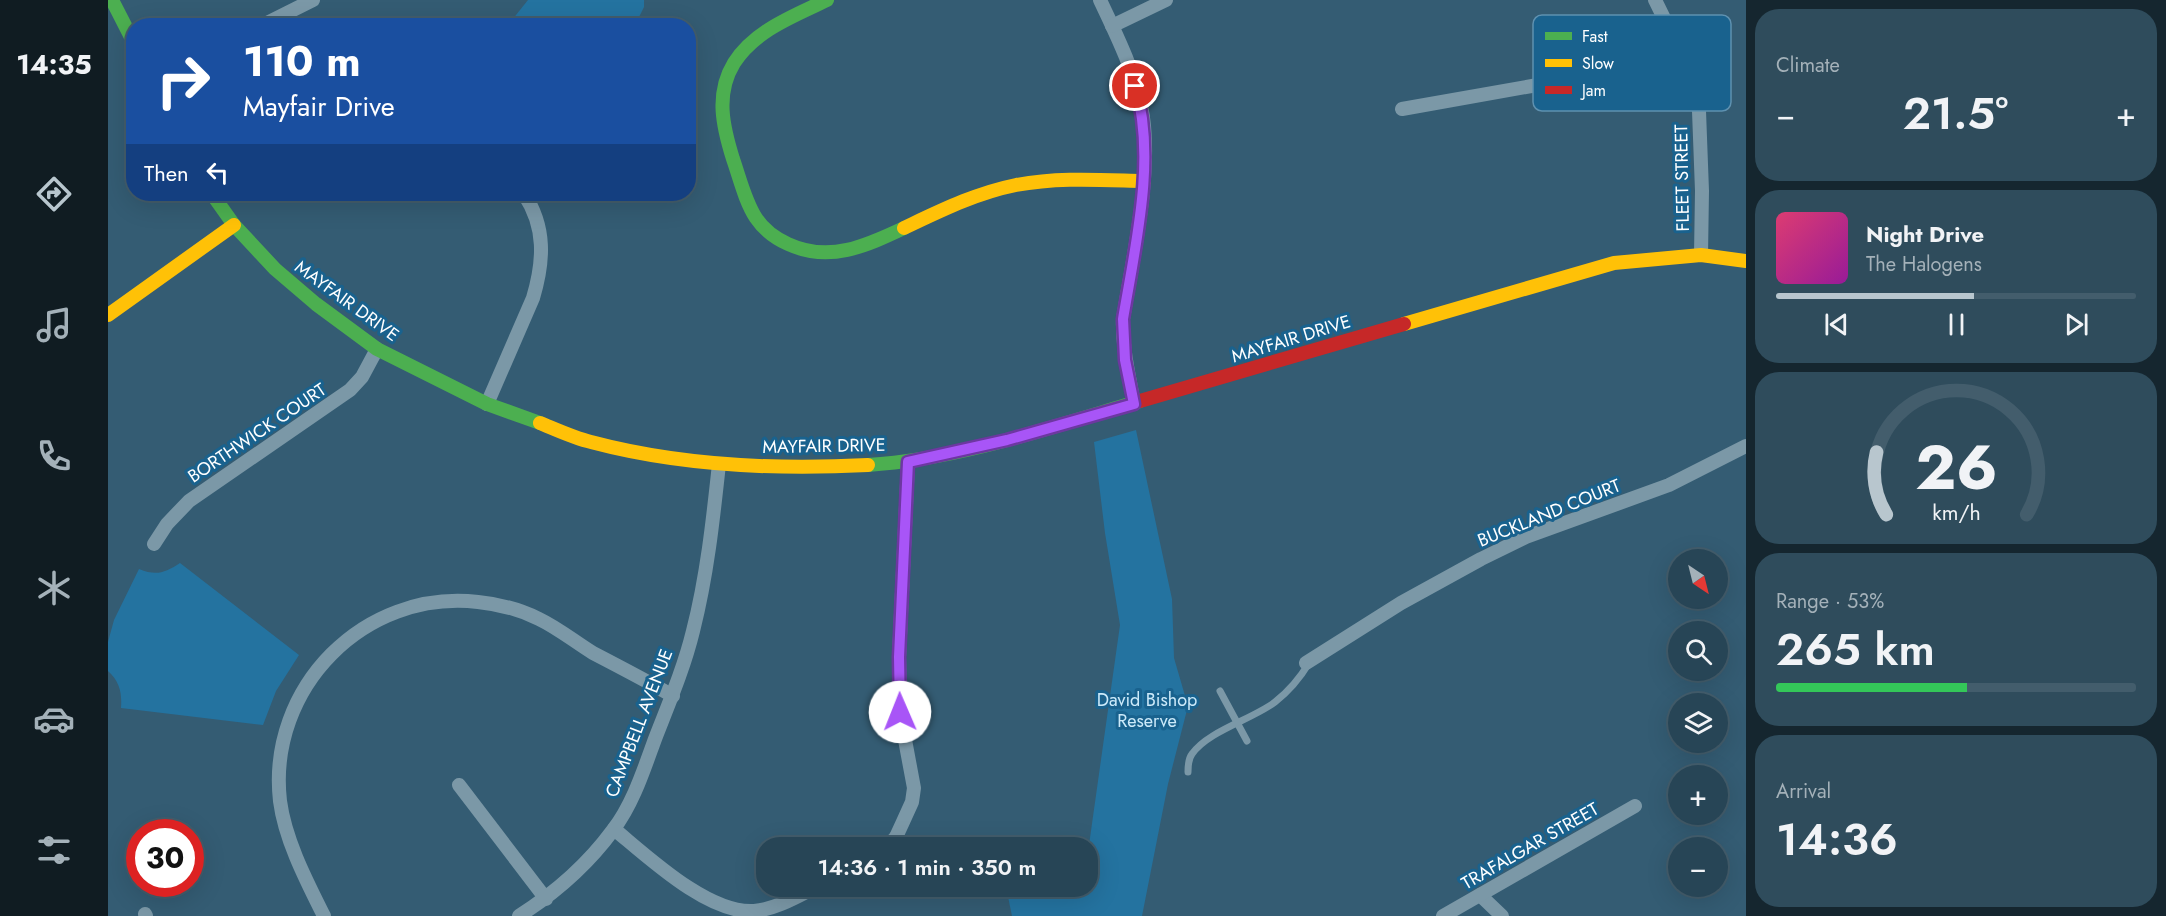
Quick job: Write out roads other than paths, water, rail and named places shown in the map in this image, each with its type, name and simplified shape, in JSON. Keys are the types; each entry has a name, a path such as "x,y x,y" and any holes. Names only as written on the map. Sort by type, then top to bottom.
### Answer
{"street":[{"path":"112,0 126,27"},
{"path":"277,18 313,0"},
{"path":"826,0 772,26 750,42 735,62 723,89 723,128 748,203 762,226 787,243 803,250 840,253 858,249 949,207 1000,189 1041,181 1144,181"},
{"path":"1100,0 1128,66 1142,107 1144,181 1123,319 1125,360 1134,404"},
{"path":"1112,26 1166,0"},
{"name":"FLEET STREET","path":"1655,0 1662,15"},
{"path":"1402,109 1533,86"},
{"name":"FLEET STREET","path":"1699,111 1702,190 1701,255"},
{"name":"MAYFAIR DRIVE","path":"217,201 234,225 275,269 316,304 377,349 487,404 590,442 670,458 718,464 812,468 908,462 1007,440 1614,263 1701,255 1746,261"},
{"path":"487,404 533,298 538,281 542,251 541,233 537,218 528,201"},
{"path":"108,315 234,225"},
{"name":"BORTHWICK COURT","path":"154,544 167,524 189,501 350,390 362,377 377,349"},
{"name":"BUCKLAND COURT","path":"1308,662 1401,603 1481,559 1526,537 1669,485 1746,446"},
{"path":"896,837 909,809 914,788 900,712 899,657 908,462"},
{"name":"CAMPBELL AVENUE","path":"519,916 546,899 583,865 614,829 639,782 674,696 693,632 710,548 718,464"},
{"path":"324,916 292,846 280,803 279,761 287,729 300,696 340,645 361,628 388,614 417,604 449,601 508,608 539,618 592,652 674,696"},
{"path":"459,786 546,899"},
{"name":"TRAFALGAR STREET","path":"1443,916 1635,806"},
{"path":"614,829 661,868 714,903 736,910 754,911 779,906 797,897"},
{"path":"1480,896 1502,916"},
{"path":"707,916 714,903"}],"lane":[{"name":"BUCKLAND COURT","path":"1188,772 1189,758 1192,753 1219,732 1263,709 1283,695 1298,679 1308,662"},
{"path":"1220,691 1247,741"}],"park label":[{"name":"David Bishop Reserve","path":"1147,710"}]}
